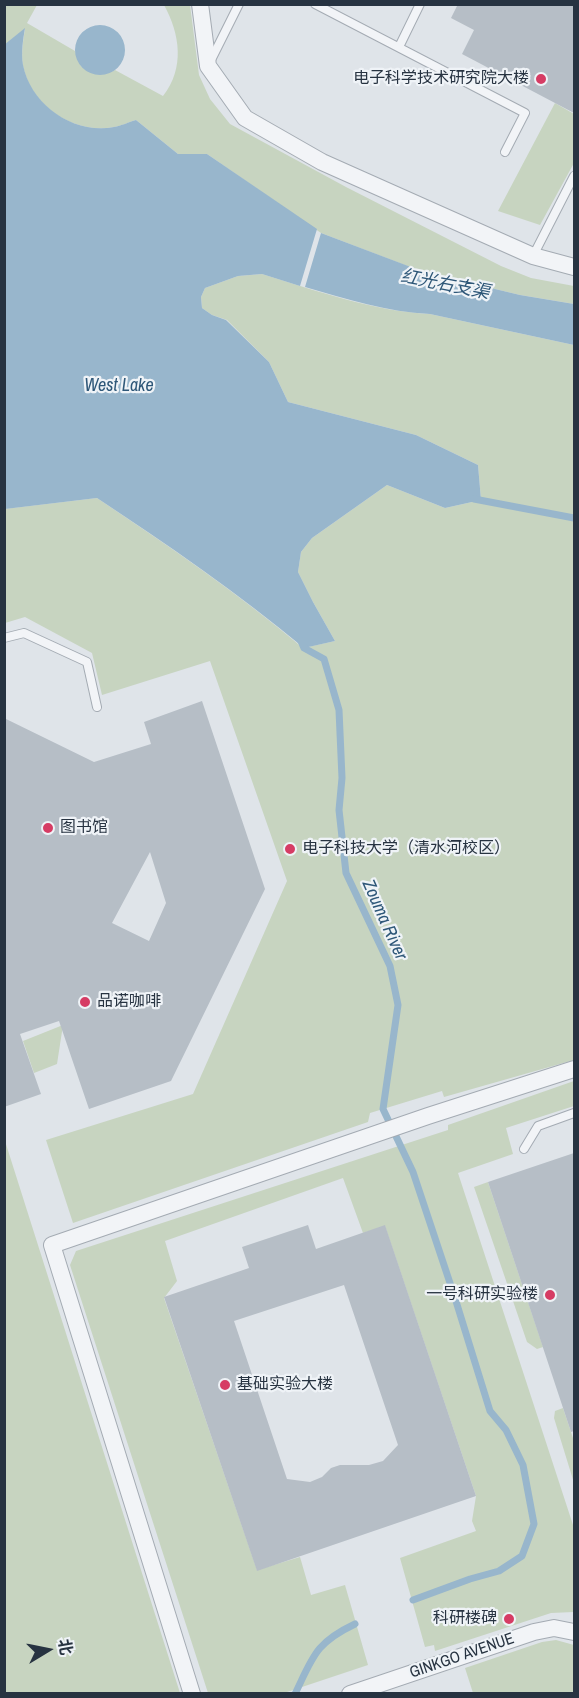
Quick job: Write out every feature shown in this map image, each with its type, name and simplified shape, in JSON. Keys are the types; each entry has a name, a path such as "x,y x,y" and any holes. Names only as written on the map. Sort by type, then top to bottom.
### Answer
{"street":[{"path":"200,4 208,66 245,118 322,162 533,256 574,267"},
{"path":"192,1694 52,1245 428,1116 574,1069"},
{"name":"GINKGO AVENUE","path":"350,1694 534,1632 554,1628 574,1632"}],"lane":[{"path":"208,66 239,4"},
{"path":"315,4 525,113 505,152"},
{"path":"399,47 420,4"},
{"path":"533,256 574,176"},
{"path":"4,638 24,633 87,662 97,707"},
{"path":"524,1149 538,1126 574,1113"}],"green space":[{"path":"5,5 37,5 27,23 75,51 81,66 87,71 111,72 115,70 163,96 175,74 178,51 174,28 164,5 190,5 199,75 210,99 230,124 346,187 501,266 531,278 574,286 574,304 520,295 423,272 321,233 207,154 178,154 136,120 117,126 99,128 70,122 56,115 35,94 28,80 22,56 25,29 5,45"},
{"path":"555,103 574,114 574,163 540,225 498,211"},
{"path":"262,274 366,305 430,314 574,345 574,1060 444,1097 442,1091 370,1113 368,1122 73,1223 46,1140 193,1094 287,881 210,661 102,695 92,653 25,617 5,623 4,509 97,498 228,589 303,648 335,641 298,572 301,552 312,538 387,485 445,508 481,500 478,465 416,435 288,402 269,362 227,320 212,315 202,308 201,297 205,288 238,276"},
{"path":"63,1025 57,1064 34,1073 23,1041"},
{"path":"574,1081 574,1106 506,1128 513,1154 458,1173 574,1528 574,1612 551,1613 435,1651 434,1645 425,1647 400,1558 476,1531 472,1521 476,1496 385,1226 363,1233 343,1178 165,1241 177,1281 164,1298 257,1570 300,1557 311,1595 345,1585 368,1665 284,1693 208,1693 70,1265 76,1251 448,1130 448,1125"},
{"path":"5,1141 180,1693 5,1693"},
{"path":"488,1182 543,1347 537,1349 527,1342 474,1187"},
{"path":"563,1408 574,1441 574,1483 554,1418 555,1411"},
{"path":"556,1640 574,1645 574,1693 473,1693 465,1668 542,1642"}],"water":[{"path":"100,25 118,32 125,50 118,68 100,75 82,68 75,50 82,32"},
{"name":"West Lake","path":"25,28 22,55 28,79 35,93 56,114 84,126 99,128 117,126 136,120 178,154 207,154 317,229 300,286 262,274 238,276 205,288 201,297 202,308 226,320 269,362 288,402 416,435 478,465 481,500 445,508 387,485 312,538 301,552 298,572 335,641 304,648 202,570 97,498 5,509 4,45"},
{"name":"红光右支渠","path":"321,233 424,272 520,295 574,304 574,345 430,314 383,308 305,287"}],"building":[{"name":"电子科学技术研究院大楼","path":"458,4 574,4 574,113 462,54 474,30 451,18"},
{"path":"202,701 265,889 171,1081 89,1109 59,1021 20,1034 41,1094 4,1107 4,718 94,762 151,744 144,722","holes":["150,852 166,903 149,941 112,923"]},
{"name":"一号科研实验楼","path":"574,1153 574,1431 571,1432 488,1182"},
{"name":"基础实验大楼","path":"308,1225 316,1249 385,1225 476,1496 257,1571 164,1297 249,1268 242,1247","holes":["344,1285 398,1445 383,1461 369,1465 340,1465 331,1468 322,1477 310,1482 287,1479 234,1321"]}],"waterway":[{"name":"Zouma River","path":"474,499 574,518"},
{"name":"Zouma River","path":"301,641 304,648 324,659 339,710 342,778 339,810 346,873 390,966 398,1005 383,1109 413,1172 490,1411 506,1430 523,1465 534,1524 522,1556 499,1571 413,1600"},
{"name":"Zouma River","path":"295,1694 317,1652 331,1638 355,1624"}],"place":[{"name":"电子科学技术研究院大楼","path":"541,79"},
{"name":"图书馆","path":"48,828"},
{"name":"电子科技大学（清水河校区）","path":"290,849"},
{"name":"品诺咖啡","path":"85,1002"},
{"name":"一号科研实验楼","path":"550,1295"},
{"name":"基础实验大楼","path":"225,1385"},
{"name":"科研楼碑","path":"509,1619"}]}
